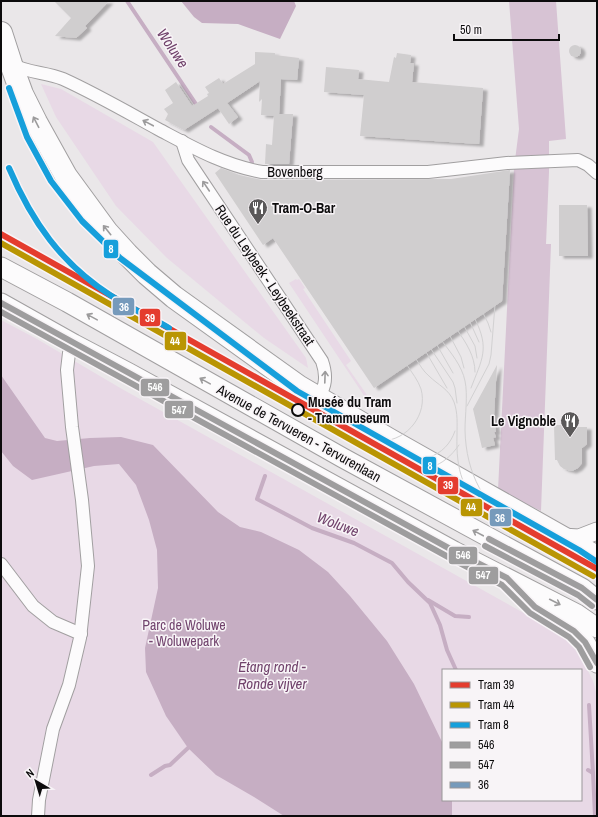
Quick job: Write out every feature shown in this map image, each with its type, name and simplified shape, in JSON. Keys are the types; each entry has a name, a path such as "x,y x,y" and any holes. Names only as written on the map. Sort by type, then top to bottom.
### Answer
{"highway":[{"path":"1,33 22,94 66,176 103,226 127,254 147,274 174,297 298,386 315,405 390,440 597,556"}],"main road":[{"name":"Avenue de Tervueren - Tervurenlaan","path":"1,267 66,302 363,470 582,588 597,600"},
{"name":"Avenue de Tervueren - Tervurenlaan","path":"1,303 454,551 577,614 597,628"},
{"path":"508,578 536,607 574,631 585,642 597,663"}],"street":[{"name":"Bovenberg","path":"11,64 19,69 61,78 217,160 245,169 262,172 428,172 507,163 578,160 588,165 597,173"},
{"name":"Rue du Leybeek - Leybeekstraat","path":"182,141 188,160 322,361 326,372 325,386 315,405"},
{"path":"38,816 39,800 53,729 69,685 81,634 88,566 82,500 73,438 67,370 70,353"},
{"path":"562,537 580,538 597,531"},
{"path":"1,564 33,606 53,622 81,634"}],"green space":[{"path":"41,84 61,89 153,142 306,358 308,368 264,338 167,258 116,206 56,117"},
{"path":"299,279 305,288 303,289 351,361 346,365 367,395 365,397 289,283"},
{"name":"Parc de Woluwe - Woluwepark","path":"1,320 558,632 578,651 593,681 597,696 597,816 1,816"}],"shaded area":[{"path":"509,1 556,1 566,139 549,141 546,244 551,244 541,511 498,490 514,168 519,129"}],"water":[{"path":"181,1 294,1 296,6 280,39 238,24 202,23 194,17"},
{"name":"Étang rond - Ronde vijver","path":"1,375 45,438 57,441 121,437 153,445 218,512 240,527 261,532 299,550 328,572 387,641 414,684 442,742 442,801 452,801 452,816 284,816 216,775 188,748 166,716 146,672 145,648 158,588 157,550 149,520 136,485 119,464 94,466 32,480 13,466 1,451"}],"building":[{"path":"54,1 109,1 85,26 87,28 76,38 55,36 71,18"},
{"path":"573,45 577,45 581,51 577,57 573,57 569,53 569,49"},
{"path":"255,52 275,53 275,55 299,58 297,80 281,79 279,114 293,114 289,164 265,164 266,144 272,145 274,116 261,115 262,99 259,102 260,81 227,103 238,117 229,124 218,108 184,130 165,120 168,114 164,109 173,103 165,90 176,82 192,106 208,96 207,94 209,93 205,87 219,78 223,84 255,64"},
{"path":"397,53 411,55 410,63 414,63 412,82 483,88 479,144 360,136 364,95 324,92 326,67 359,70 358,79 389,82 394,57 396,58"},
{"path":"221,168 239,175 262,180 451,179 510,170 502,301 374,388 273,238 263,245 215,173"},
{"path":"559,205 587,205 588,256 559,256"},
{"path":"497,365 493,415 496,432 494,432 496,437 493,438 495,445 482,448 473,409"},
{"path":"566,423 570,427 587,427 587,444 582,448 582,463 578,468 572,471 564,469 560,466 557,460 555,460 554,425 564,425"}],"waterway":[{"name":"Woluwe","path":"127,1 198,107"},
{"name":"Woluwe","path":"211,127 249,155 252,162"},
{"name":"Woluwe","path":"265,476 257,499 312,528 354,543 392,563 408,582 430,603 440,625 447,650 456,669"},
{"name":"Woluwe","path":"428,600 455,616 469,617"},
{"path":"589,705 593,773"},
{"path":"151,775 165,766 170,765 188,748"},
{"name":"Woluwe","path":"588,770 593,773 595,816"}],"tram line":[{"name":"8","path":"9,88 27,137 51,181 82,221 120,258 297,391 579,550 597,562"},
{"name":"8","path":"9,168 18,188 38,223 63,255 93,283 110,295 169,328"},
{"name":"39","path":"1,234 597,569"},
{"name":"44","path":"1,243 593,576"},
{"path":"467,406 489,364 495,305"},
{"path":"483,313 491,332"},
{"path":"471,388 483,354 480,329 475,319"},
{"path":"470,322 479,342"},
{"path":"464,326 475,346 477,358"},
{"path":"458,331 472,355 475,372"},
{"path":"450,336 461,357 464,368"},
{"path":"442,341 459,365 464,375 466,392 466,446 473,475 487,500 496,511 519,532"},
{"path":"437,345 453,373"},
{"path":"431,349 453,382 457,403"},
{"path":"426,352 447,388"},
{"path":"416,359 427,374 449,394 454,402 457,418 458,459 462,479 472,497 488,515"},
{"path":"361,437 379,441 391,440 408,431 414,424 422,408 421,389 407,365"},
{"path":"392,454 402,458 411,459 430,457 445,448 455,431"},
{"path":"398,464 416,468 432,467 446,459 459,445"}],"transit line":[{"name":"36","path":"1,238 597,572"},
{"name":"546","path":"1,303 454,551 507,578 535,607 574,631 585,642 597,663"},
{"name":"547","path":"1,312 502,585 530,613 569,637 579,647 590,667"},
{"name":"546","path":"489,539 582,588 597,600"},
{"name":"547","path":"485,546 578,595 592,606"}],"place":[{"name":"Tram-O-Bar","path":"258,225"},
{"name":"Musée du Tram - Trammuseum","path":"298,410"},
{"name":"Le Vignoble","path":"570,438"}]}
